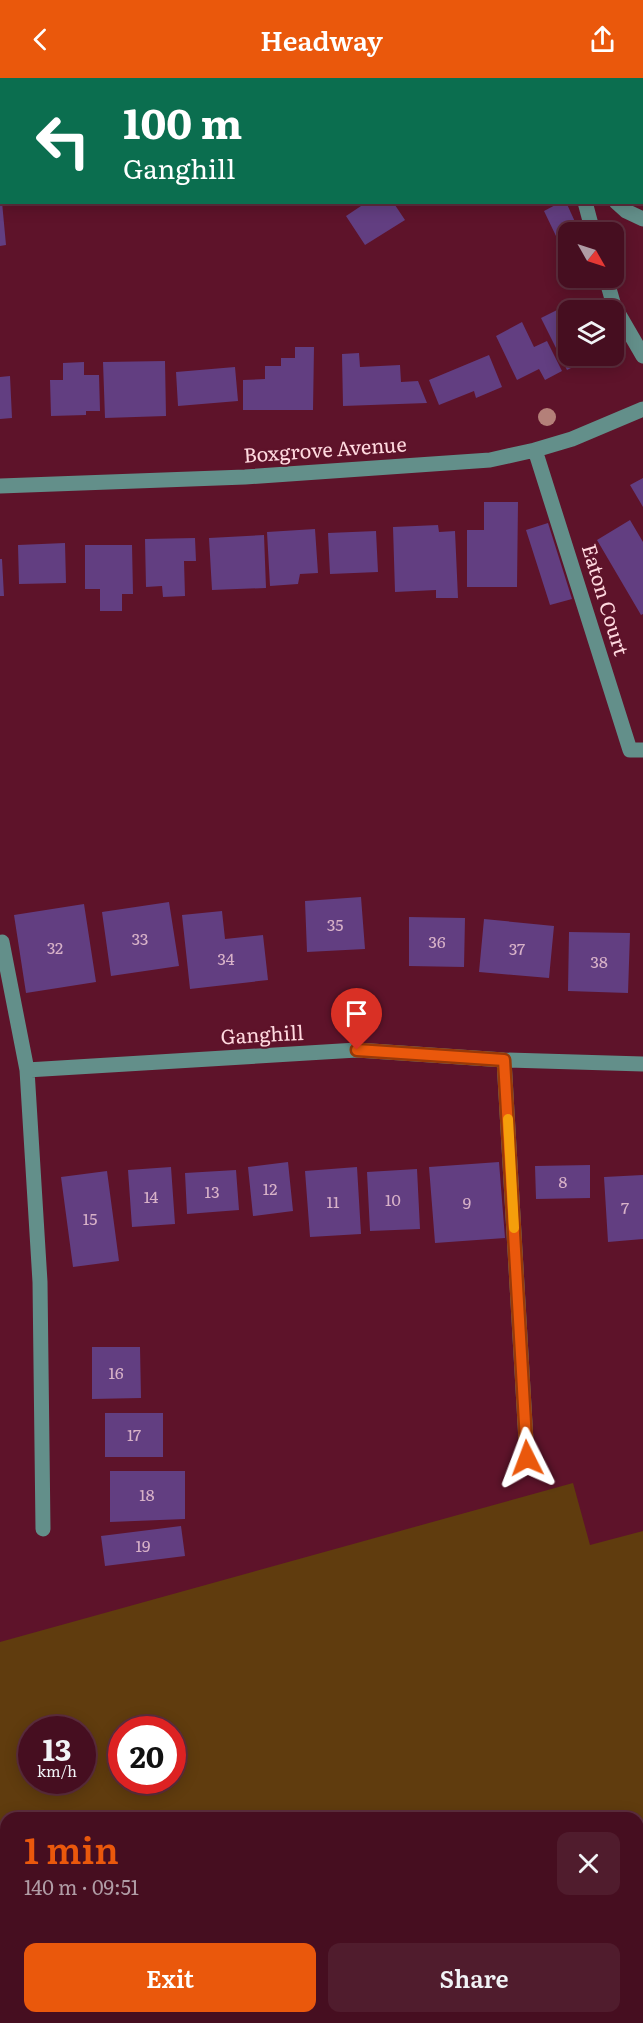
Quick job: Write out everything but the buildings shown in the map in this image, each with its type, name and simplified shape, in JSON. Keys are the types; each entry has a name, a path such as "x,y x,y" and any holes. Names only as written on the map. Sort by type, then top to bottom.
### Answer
{"street":[{"path":"586,204 590,222"},
{"path":"618,204 626,211 643,219"},
{"path":"609,288 614,306 643,356"},
{"name":"Boxgrove Avenue","path":"0,486 252,476 490,460 572,439 643,409"},
{"name":"Eaton Court","path":"536,450 630,750 643,750"},
{"path":"2,942 27,1070 40,1282 43,1529"},
{"name":"Ganghill","path":"27,1070 357,1050 504,1060 643,1064"},
{"path":"504,1060 527,1458"}],"shaded area":[{"path":"573,1483 590,1545 643,1531 643,1812 0,1812 0,1642"}],"slow traffic":[{"path":"508,1119 514,1228"}],"route":[{"path":"357,1050 504,1060 527,1458"}]}
